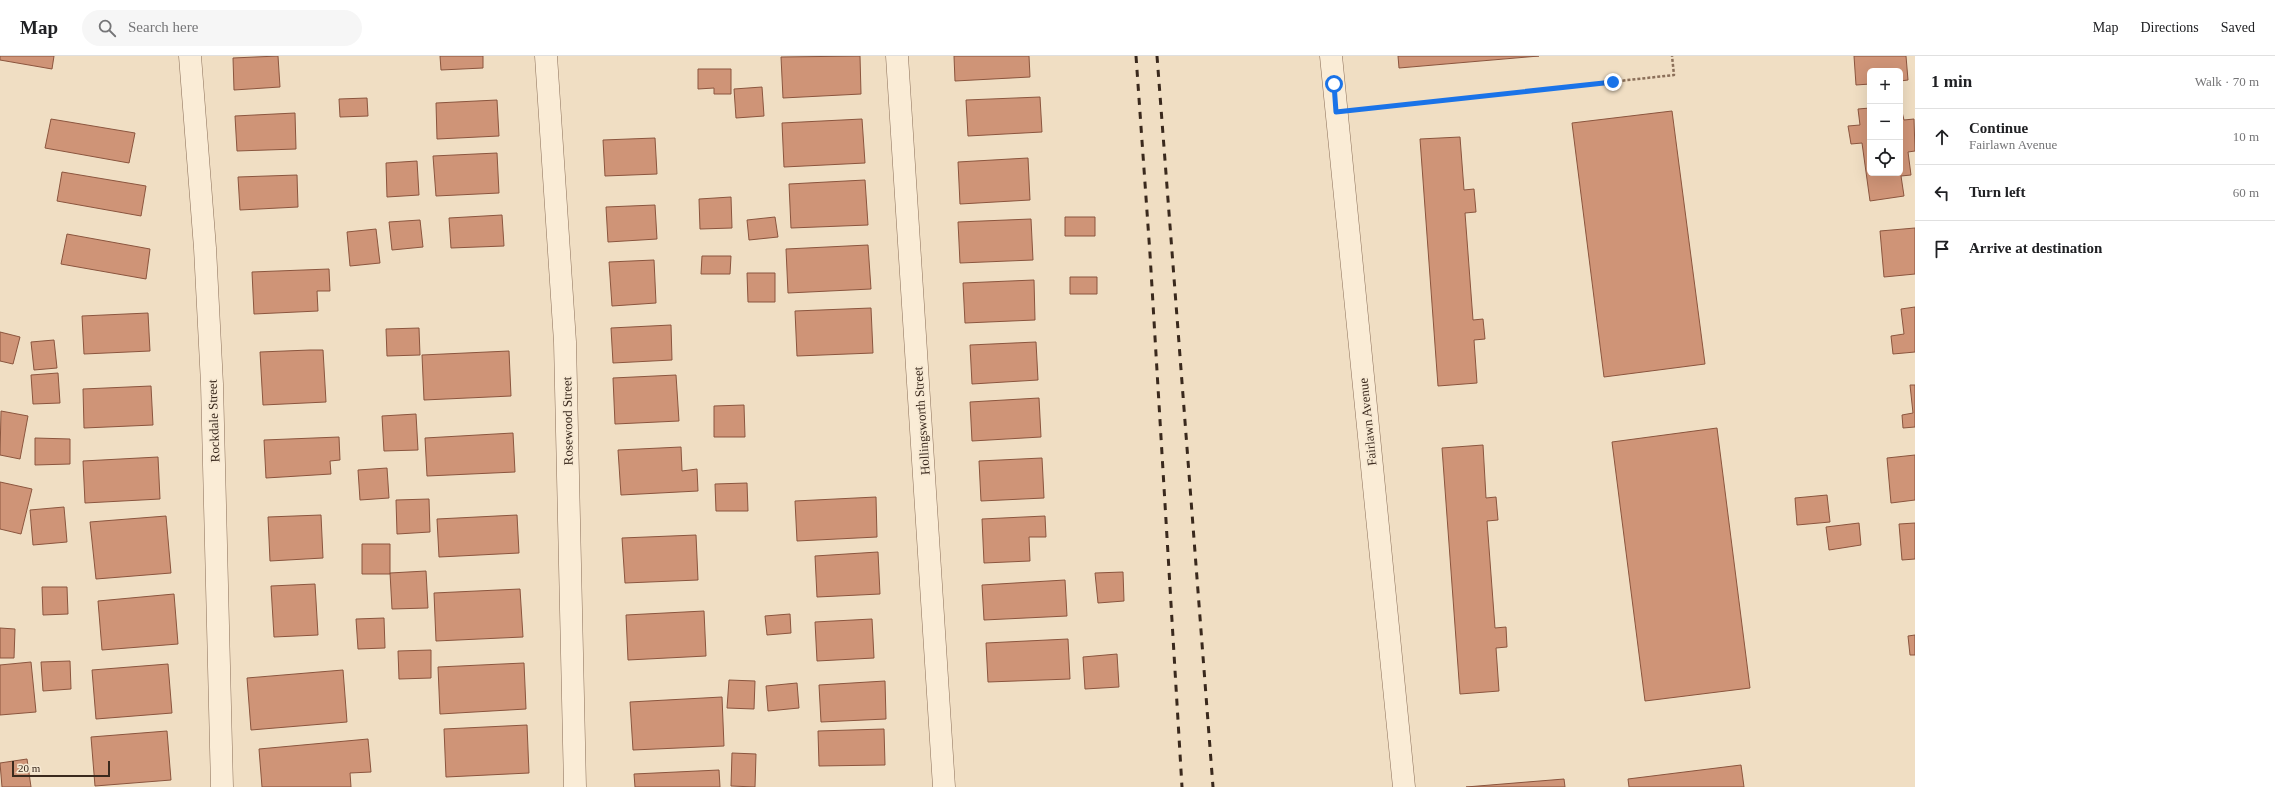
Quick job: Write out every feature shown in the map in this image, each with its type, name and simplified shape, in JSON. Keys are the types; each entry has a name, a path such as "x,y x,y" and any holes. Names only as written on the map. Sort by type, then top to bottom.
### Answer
{"street":[{"name":"Rockdale Street","path":"190,56 204,240 212,384 222,787"},
{"name":"Rosewood Street","path":"546,56 565,342 575,787"},
{"name":"Hollingsworth Street","path":"897,56 944,787"},
{"name":"Fairlawn Avenue","path":"1331,56 1404,787"}],"path":[{"path":"1336,112 1674,75 1672,56"}],"building":[{"path":"0,56 54,56 52,69 0,60"},
{"path":"278,56 280,87 234,90 233,58"},
{"path":"440,56 483,56 483,68 441,70"},
{"path":"860,56 861,94 783,98 781,57"},
{"path":"954,56 1029,56 1030,77 955,81"},
{"path":"1398,56 1539,56 1399,68"},
{"path":"1854,56 1906,56 1908,80 1903,81 1903,68 1867,68 1867,84 1856,85"},
{"path":"698,69 731,69 731,94 714,94 714,88 698,89"},
{"path":"762,87 764,116 736,118 734,89"},
{"path":"1040,97 1042,132 968,136 966,100"},
{"path":"367,98 368,116 340,117 339,99"},
{"path":"497,100 499,136 437,139 436,103"},
{"path":"1867,108 1867,176 1901,176 1904,196 1870,201 1862,143 1851,144 1848,126 1860,125 1858,109"},
{"path":"1672,111 1705,364 1604,377 1572,123"},
{"path":"295,113 296,149 237,151 235,116"},
{"path":"1903,116 1904,120 1914,119 1915,151 1908,152 1911,175 1903,176"},
{"path":"51,119 135,133 129,163 45,148"},
{"path":"862,119 865,163 784,167 782,123"},
{"path":"1460,137 1464,190 1474,189 1476,212 1465,213 1473,320 1483,319 1485,339 1474,340 1477,383 1438,386 1420,139"},
{"path":"655,138 657,174 605,176 603,140"},
{"path":"497,153 499,193 436,196 433,156"},
{"path":"1028,158 1030,200 960,204 958,162"},
{"path":"417,161 419,195 387,197 386,163"},
{"path":"62,172 146,186 141,216 57,201"},
{"path":"297,175 298,207 240,210 238,177"},
{"path":"865,180 868,225 791,228 789,184"},
{"path":"731,197 732,228 700,229 699,199"},
{"path":"655,205 657,239 608,242 606,207"},
{"path":"502,215 504,246 451,248 449,218"},
{"path":"775,217 778,237 749,240 747,220"},
{"path":"1065,217 1095,217 1095,236 1065,236"},
{"path":"1031,219 1033,260 960,263 958,222"},
{"path":"420,220 423,247 392,250 389,222"},
{"path":"1915,228 1915,274 1884,277 1880,231"},
{"path":"376,229 380,263 350,266 347,232"},
{"path":"67,234 150,249 146,279 61,264"},
{"path":"868,245 871,289 788,293 786,249"},
{"path":"702,256 731,256 730,274 701,274"},
{"path":"654,260 656,303 612,306 609,262"},
{"path":"329,269 330,291 317,291 318,311 254,314 252,272"},
{"path":"747,273 775,273 775,302 748,302"},
{"path":"1070,277 1097,277 1097,294 1070,294"},
{"path":"1034,280 1035,320 965,323 963,283"},
{"path":"1915,307 1915,352 1893,354 1891,336 1904,334 1901,309"},
{"path":"871,308 873,353 797,356 795,311"},
{"path":"148,313 150,351 84,354 82,316"},
{"path":"671,325 672,360 613,363 611,328"},
{"path":"419,328 420,355 387,356 386,329"},
{"path":"0,332 20,337 13,364 0,361"},
{"path":"54,340 57,368 34,370 31,342"},
{"path":"1036,342 1038,380 972,384 970,345"},
{"path":"323,350 326,402 263,405 260,352"},
{"path":"509,351 511,396 424,400 422,355"},
{"path":"58,373 60,403 33,404 31,375"},
{"path":"676,375 679,421 615,424 613,378"},
{"path":"1910,385 1915,385 1915,427 1903,428 1902,415 1913,413"},
{"path":"151,386 153,425 84,428 83,389"},
{"path":"1039,398 1041,437 972,441 970,402"},
{"path":"744,405 745,437 714,437 714,406"},
{"path":"1,411 28,416 20,459 0,455"},
{"path":"416,414 418,450 384,451 382,416"},
{"path":"1717,428 1750,688 1645,701 1612,442"},
{"path":"513,433 515,472 427,476 425,438"},
{"path":"339,437 340,460 330,461 331,474 266,478 264,440"},
{"path":"35,438 70,439 70,464 35,465"},
{"path":"1483,445 1486,498 1496,497 1498,520 1487,521 1495,628 1506,627 1507,647 1496,648 1499,691 1460,694 1442,448"},
{"path":"681,447 682,471 697,469 698,491 621,495 618,450"},
{"path":"1915,455 1915,500 1891,503 1887,458"},
{"path":"158,457 160,499 85,503 83,461"},
{"path":"1042,458 1044,498 981,501 979,461"},
{"path":"387,468 389,498 360,500 358,470"},
{"path":"0,482 32,489 21,534 0,529"},
{"path":"747,483 748,511 716,511 715,484"},
{"path":"1827,495 1830,522 1797,525 1795,498"},
{"path":"876,497 877,537 797,541 795,501"},
{"path":"429,499 430,532 397,534 396,500"},
{"path":"64,507 67,542 33,545 30,510"},
{"path":"321,515 323,558 270,561 268,517"},
{"path":"517,515 519,553 439,557 437,519"},
{"path":"166,516 171,573 96,579 90,522"},
{"path":"1045,516 1046,537 1029,537 1030,561 984,563 982,519"},
{"path":"1859,523 1861,545 1829,550 1826,527"},
{"path":"1915,523 1915,559 1902,560 1899,524"},
{"path":"696,535 698,580 625,583 622,538"},
{"path":"362,544 390,544 390,574 362,574"},
{"path":"878,552 880,594 817,597 815,556"},
{"path":"426,571 428,608 392,609 390,573"},
{"path":"1123,572 1124,601 1098,603 1095,573"},
{"path":"1065,580 1067,616 984,620 982,585"},
{"path":"315,584 318,635 274,637 271,586"},
{"path":"42,587 67,587 68,614 43,615"},
{"path":"520,589 523,637 436,641 434,593"},
{"path":"174,594 178,644 102,650 98,601"},
{"path":"704,611 706,656 628,660 626,615"},
{"path":"790,614 791,633 767,635 765,616"},
{"path":"384,618 385,648 358,649 356,619"},
{"path":"872,619 874,658 817,661 815,622"},
{"path":"0,628 15,629 14,658 0,658"},
{"path":"1915,635 1915,655 1910,655 1908,636"},
{"path":"1068,639 1070,679 988,682 986,643"},
{"path":"431,650 431,678 399,679 398,651"},
{"path":"1117,654 1119,687 1085,689 1083,657"},
{"path":"70,661 71,689 43,691 41,662"},
{"path":"31,662 36,712 0,715 0,665"},
{"path":"524,663 526,709 440,714 438,667"},
{"path":"168,664 172,713 96,719 92,670"},
{"path":"343,670 347,722 251,730 247,678"},
{"path":"729,680 755,681 754,709 727,708"},
{"path":"885,681 886,719 821,722 819,685"},
{"path":"797,683 799,708 768,711 766,686"},
{"path":"722,697 724,746 633,750 630,702"},
{"path":"527,725 529,773 446,777 444,729"},
{"path":"884,729 885,765 819,766 818,731"},
{"path":"167,731 171,780 95,786 91,737"},
{"path":"368,739 371,772 350,773 351,787 262,787 259,749"},
{"path":"732,753 756,754 755,787 731,786"},
{"path":"27,759 31,787 2,787 0,763"},
{"path":"1741,765 1744,787 1629,787 1628,779"},
{"path":"719,770 720,787 635,787 634,774"},
{"path":"1564,779 1565,787 1466,787"}],"railway":[{"path":"1136,56 1150,254 1182,787"},
{"path":"1157,56 1213,787"}],"route":[{"path":"1334,84 1336,112 1613,82"}]}
